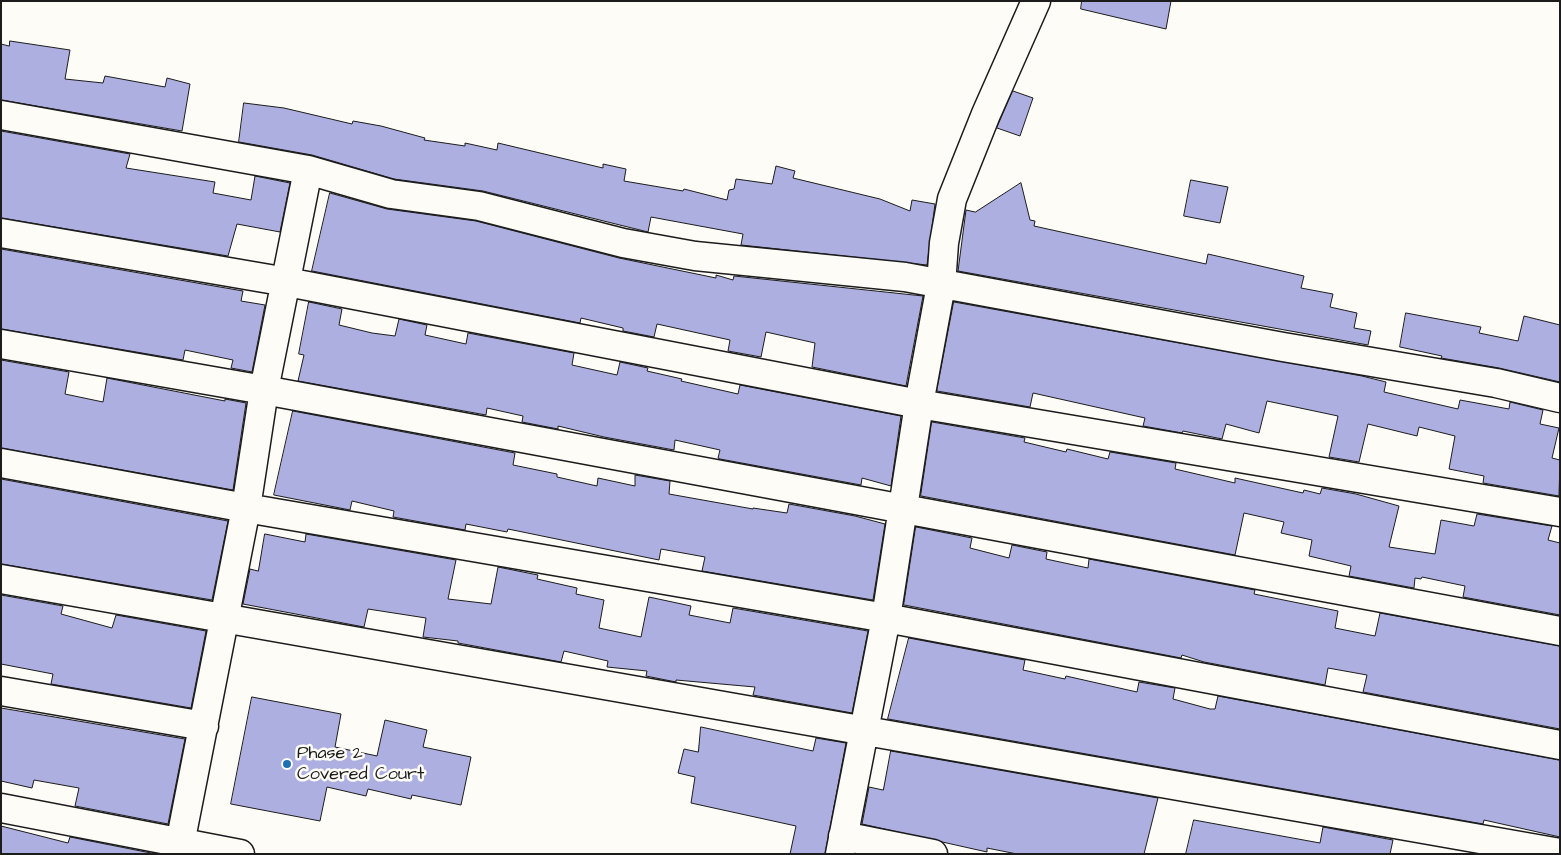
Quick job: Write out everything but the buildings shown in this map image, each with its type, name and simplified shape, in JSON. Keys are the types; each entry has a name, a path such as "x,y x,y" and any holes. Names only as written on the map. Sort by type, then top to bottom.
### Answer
{"street":[{"path":"933,854 841,845 886,618 919,404 940,285 944,243 952,198 978,131 1036,1"},
{"path":"1,115 308,170 391,194 479,206 623,243 695,256 904,277 940,285 1496,383 1560,398"},
{"path":"179,848 246,508 264,390 308,170"},
{"path":"1,233 286,282 919,404 1560,512"},
{"path":"1,344 264,390 1560,631"},
{"path":"1,463 246,508 886,618 1560,745"},
{"path":"1,579 865,729 1560,853"},
{"path":"1,691 204,726"},
{"path":"1,808 179,848 240,854"}],"place":[{"name":"Phase 2 Covered Court","path":"287,764"}]}
